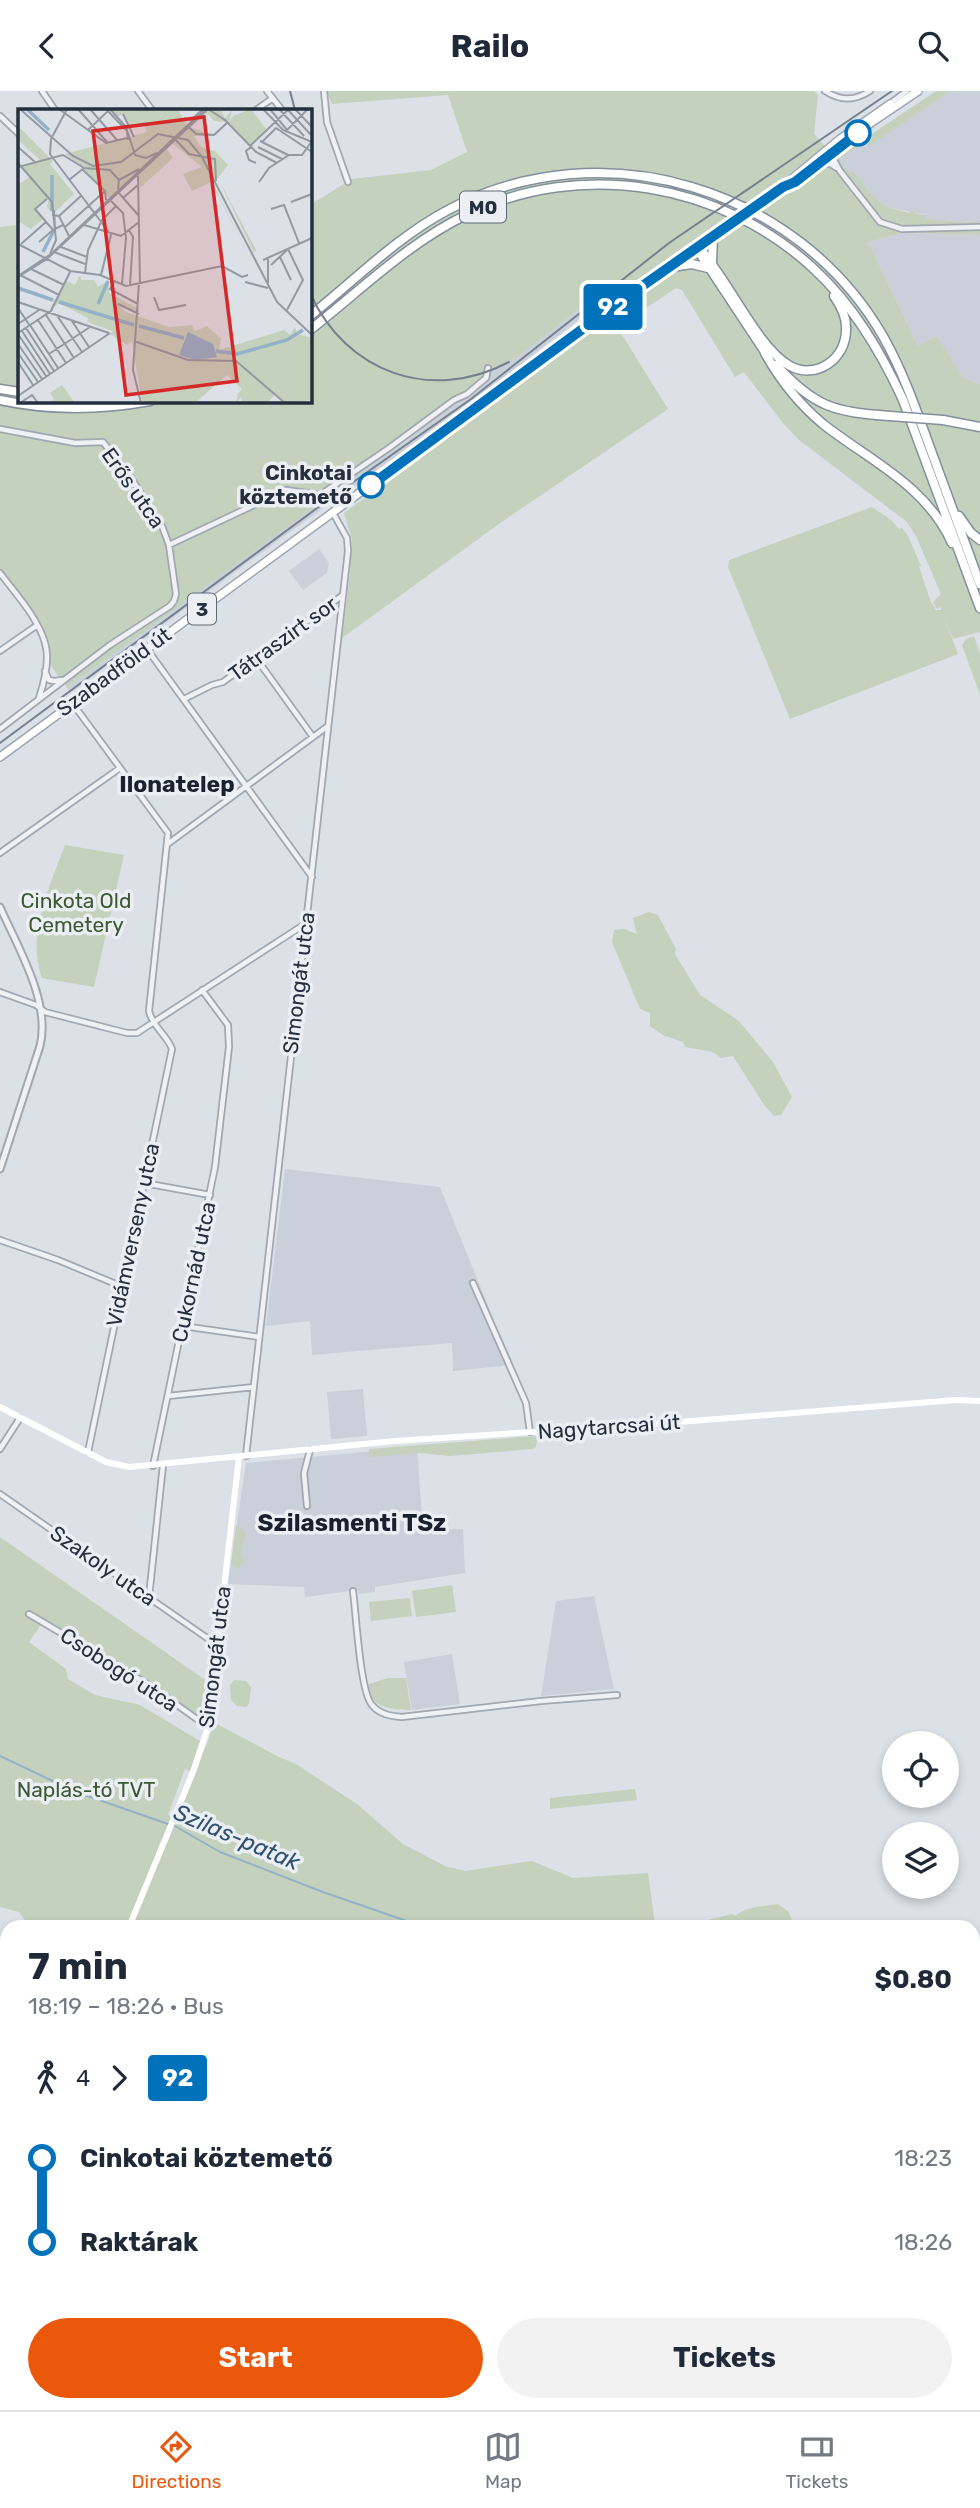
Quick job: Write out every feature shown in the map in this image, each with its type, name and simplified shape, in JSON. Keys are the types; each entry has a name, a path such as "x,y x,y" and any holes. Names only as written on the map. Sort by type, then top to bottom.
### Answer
{"highway":[{"name":"M0","path":"312,314 398,243 430,221 502,188 537,179 601,173 649,176 697,187 743,205 787,231 824,261 855,294 875,323 894,358 980,584"},
{"name":"M0","path":"312,328 434,232 489,205 524,194 589,184 633,186 669,192 699,201 750,222 777,239 816,270 858,319 894,379 917,434 980,608"},
{"path":"710,265 715,236"},
{"path":"698,248 766,350 789,390 831,430 899,478 922,499 943,527 965,565"},
{"path":"671,267 710,265"},
{"path":"766,350 802,370 826,366 839,354 846,336 844,316 838,302 816,270"},
{"path":"766,350 785,375 805,394 828,406 859,414 943,419 980,427"},
{"path":"0,389 18,393"},
{"path":"0,400 18,402"},
{"path":"27,403 71,408 136,403"},
{"path":"948,496 964,525 980,540"}],"main road":[{"name":"3","path":"671,267 783,187 840,139 909,91"},
{"name":"3","path":"783,187 795,182 872,121 918,91"},
{"name":"Szabadföld út","path":"0,757 611,308 671,267"},
{"name":"Nagytarcsai út","path":"0,1407 87,1453 120,1467 153,1466 395,1441 943,1401 980,1401"},
{"name":"Simongát utca","path":"132,1920 193,1772 208,1727 242,1456"}],"street":[{"path":"42,91 54,109"},
{"path":"138,91 151,109"},
{"path":"268,91 281,109"},
{"path":"324,91 327,122 348,182"},
{"path":"824,91 835,97 850,99 870,91"},
{"path":"257,109 273,98"},
{"path":"0,116 18,133"},
{"path":"837,150 834,160 840,171 873,216 887,225 902,229 980,227"},
{"path":"811,170 829,163 840,171"},
{"path":"611,308 617,318 621,319 640,307"},
{"path":"169,545 286,490 320,495 453,400 479,385 486,379 488,368"},
{"name":"Erős utca","path":"0,429 75,443 103,442 129,475 162,526 169,545 176,594 170,606 110,645 67,678"},
{"name":"Simongát utca","path":"242,1456 254,1387 282,1155 348,551 347,538 333,513"},
{"path":"0,573 45,644 47,663 37,702"},
{"name":"Tátraszirt sor","path":"184,699 223,682 343,594"},
{"path":"0,651 36,626"},
{"path":"146,648 312,878"},
{"path":"256,658 313,737"},
{"path":"44,670 49,680 67,678"},
{"path":"0,729 67,678"},
{"path":"72,702 168,833 149,1011 153,1022"},
{"path":"168,843 329,726"},
{"path":"0,853 120,768"},
{"path":"0,907 42,1009 44,1025 40,1046 0,1169"},
{"path":"0,992 42,1009 127,1033 138,1033 306,923"},
{"name":"Cukornád utca","path":"153,1466 210,1195 226,1078 228,1025 202,990"},
{"name":"Vidámverseny utca","path":"87,1453 172,1049 153,1022"},
{"path":"144,1183 210,1195"},
{"path":"0,1240 123,1287"},
{"path":"473,1283 526,1403 530,1432"},
{"path":"183,1326 259,1337"},
{"path":"168,1395 254,1387"},
{"path":"0,1449 20,1418"},
{"path":"307,1506 304,1473 310,1450"},
{"path":"149,1597 163,1465"},
{"name":"Szakoly utca","path":"0,1494 207,1638"},
{"path":"353,1591 369,1703 383,1713 402,1717 541,1700 617,1695"},
{"name":"Csobogó utca","path":"29,1614 149,1685 208,1727"}],"shaded area":[{"path":"951,91 980,91 980,222 932,220 925,215 887,207 873,197 856,174 846,170 839,159 866,142 869,145"},
{"path":"904,233 980,235 980,384 963,379 937,336 918,346 868,242"},
{"path":"634,264 622,286 478,398 70,693 67,688 357,474 407,441 491,369 520,355"},
{"path":"319,549 329,563 327,573 303,590 289,571"},
{"path":"285,1169 440,1187 512,1365 453,1371 452,1343 312,1355 310,1321 266,1326"},
{"path":"363,1389 367,1436 331,1439 327,1392"},
{"path":"417,1447 423,1530 463,1529 465,1573 375,1587 375,1592 359,1594 358,1590 305,1597 304,1587 228,1584 246,1463"},
{"path":"594,1596 614,1689 541,1696 556,1601"},
{"path":"452,1654 460,1704 412,1710 404,1662"}],"green space":[{"path":"326,91 814,91 818,95 814,134 836,158 936,91 951,91 869,146 866,142 839,159 846,170 856,174 873,197 887,207 909,213 913,210 916,214 926,215 926,218 932,220 980,222 980,235 904,233 868,242 918,346 937,336 963,378 980,384 980,632 953,639 942,612 958,654 790,719 728,567 729,560 872,507 899,529 902,528 908,536 921,566 930,600 936,610 941,610 941,607 937,609 933,602 941,594 916,536 907,522 799,440 744,372 735,377 682,290 676,288 618,324 603,290 520,355 492,369 488,380 67,688 49,663 49,643 39,624 24,598 0,569 0,227 18,225 18,403 312,403 312,204 352,179 431,170 467,152 448,95 332,104"},
{"path":"611,317 668,409 503,521 342,638 352,539 344,513"},
{"path":"974,636 980,654 980,695 962,645 966,639"},
{"name":"Cinkota Old Cemetery","path":"65,845 124,855 94,987 42,978 38,961 38,927"},
{"path":"649,912 658,915 676,949 675,954 700,995 739,1021 773,1062 792,1097 781,1115 774,1116 764,1105 733,1056 721,1058 713,1052 685,1047 683,1042 663,1035 650,1026 650,1013 640,1009 612,942 614,930 624,929 637,934 633,918"},
{"path":"535,1436 536,1447 532,1449 450,1456 420,1453 369,1457 369,1449"},
{"path":"236,1526 242,1527 246,1534 241,1552 244,1562 238,1569 231,1564"},
{"name":"Naplás-tó TVT","path":"0,1537 211,1684 206,1721 54,1624 42,1623 29,1642 66,1669 68,1679 95,1695 140,1705 200,1741 190,1771 185,1769 168,1815 177,1819 215,1723 296,1764 357,1804 403,1844 445,1866 465,1871 532,1861 573,1878 648,1873 654,1920 25,1920 19,1912 0,1907"},
{"path":"452,1585 456,1612 416,1617 412,1591"},
{"path":"410,1598 412,1616 371,1621 369,1602"},
{"path":"388,1678 406,1678 411,1710 382,1706 372,1698 369,1684"},
{"path":"234,1680 246,1681 251,1687 249,1704 246,1707 237,1706 231,1700 230,1685"},
{"path":"635,1789 637,1800 550,1809 550,1798"},
{"path":"778,1904 789,1912 792,1920 708,1920 732,1914 735,1916 755,1907"}],"waterway":[{"name":"Szilas-patak","path":"0,1756 76,1792 168,1824"},
{"name":"Szilas-patak","path":"173,1825 220,1852 404,1920"}],"tram line":[{"path":"290,91 295,109"},
{"path":"0,743 332,497 471,399 669,243 892,91"},
{"path":"312,296 326,321 345,343 368,361 394,373 421,379 450,380 480,374 509,362"}],"bus line":[{"name":"92","path":"371,485 611,308 783,187 795,182 858,133"}],"place":[{"name":"Cinkotai köztemető","path":"371,485"}],"district":[{"name":"Ilonatelep","path":"177,784"},
{"name":"Szilasmenti TSz","path":"352,1523"}]}
